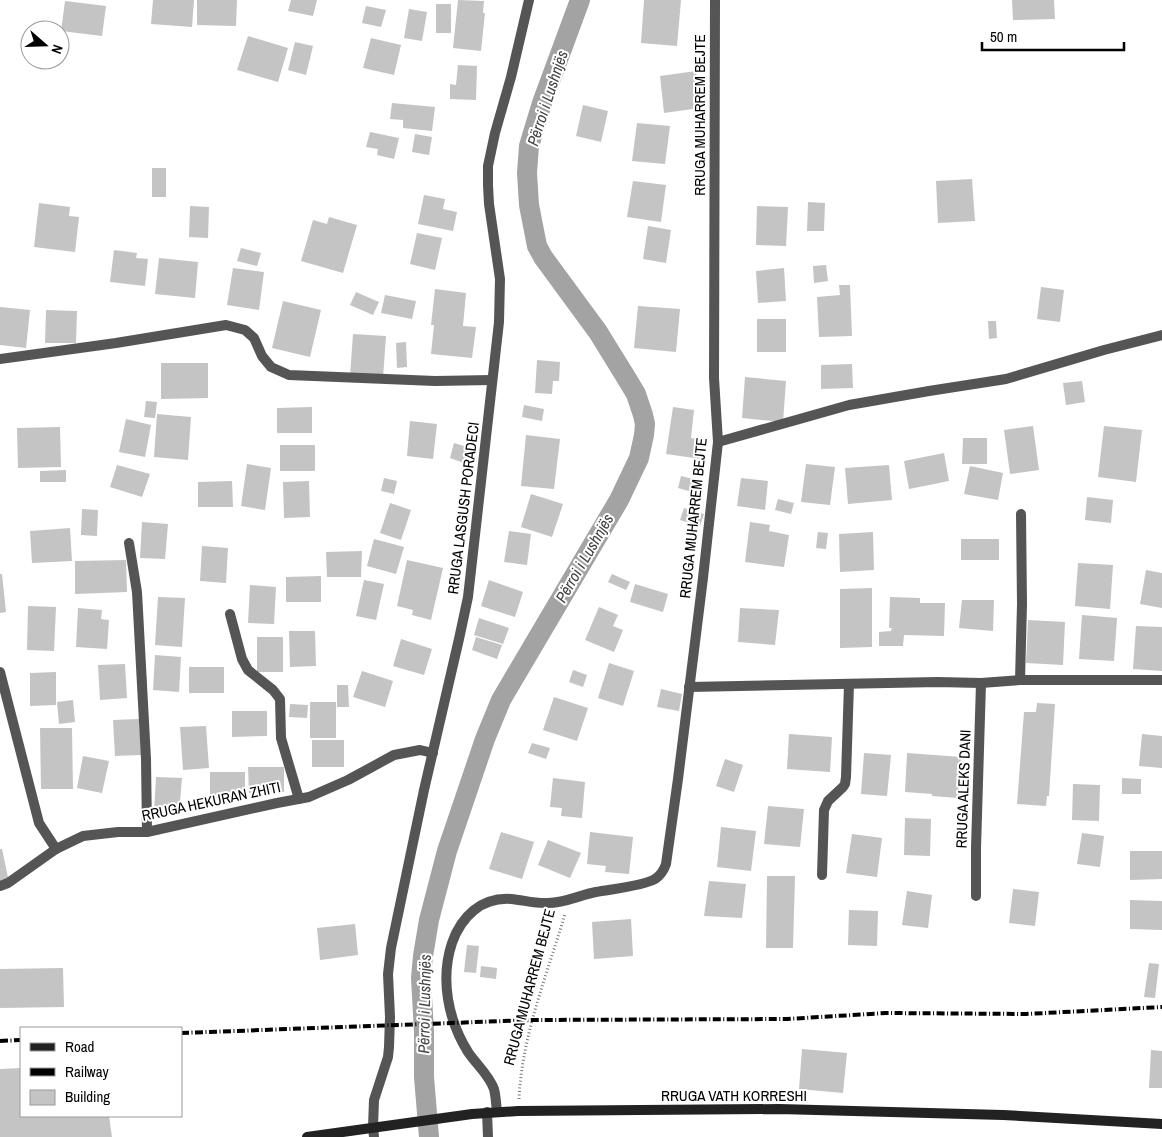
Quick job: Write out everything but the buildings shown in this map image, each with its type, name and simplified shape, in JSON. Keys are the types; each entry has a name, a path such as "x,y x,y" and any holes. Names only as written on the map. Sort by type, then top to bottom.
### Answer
{"main road":[{"name":"RRUGA VATH KORRESHI","path":"306,1137 373,1132 390,1124 492,1112 779,1109 1003,1115 1162,1124"}],"street":[{"name":"RRUGA LASGUSH PORADECI","path":"373,1132 374,1100 388,1057 389,1047 388,974 391,948 468,597 499,322 500,279 489,204 488,166 494,133 511,77 529,0"},
{"name":"RRUGA MUHARREM BEJTE","path":"488,1137 495,1095 492,1085 469,1053 457,1031 447,995 448,958 461,923 475,909 488,902 504,899 544,903 564,901 595,892 652,881 660,875 666,864 703,578 718,442 714,378 715,0"},
{"path":"0,359 116,344 226,325 245,330 254,338 262,356 272,367 289,375 435,381 492,380"},
{"path":"718,442 849,405 1006,379 1162,335"},
{"path":"1020,680 1022,604 1021,514"},
{"path":"129,543 137,592 146,759 147,832"},
{"path":"230,614 242,659 248,670 273,690 280,699 281,738 299,799"},
{"path":"0,672 39,823 56,849"},
{"path":"689,687 938,682 981,683 1020,680 1162,680"},
{"name":"RRUGA ALEKS DANI","path":"976,896 981,683"},
{"path":"822,875 824,810 828,801 845,784 846,777 849,684"},
{"name":"RRUGA HEKURAN ZHITI","path":"0,886 8,883 56,849 83,836 118,832 147,832 310,797 348,780 394,755 420,750 433,753"}],"path":[{"name":"RRUGA MUHARREM BEJTE","path":"518,1112 519,1087 526,1046 565,912 564,901"}],"waterway":[{"name":"Përroi i Lushnjës","path":"429,1137 424,1077 421,978 429,920 447,851 485,739 501,700 619,500 639,458 644,435 645,424 636,394 598,332 543,257 537,246 529,205 527,173 529,146 542,103 580,0"}],"railway":[{"path":"182,1033 532,1020 787,1019 886,1013 1026,1014 1162,1007"},
{"path":"0,1041 20,1040"}]}
